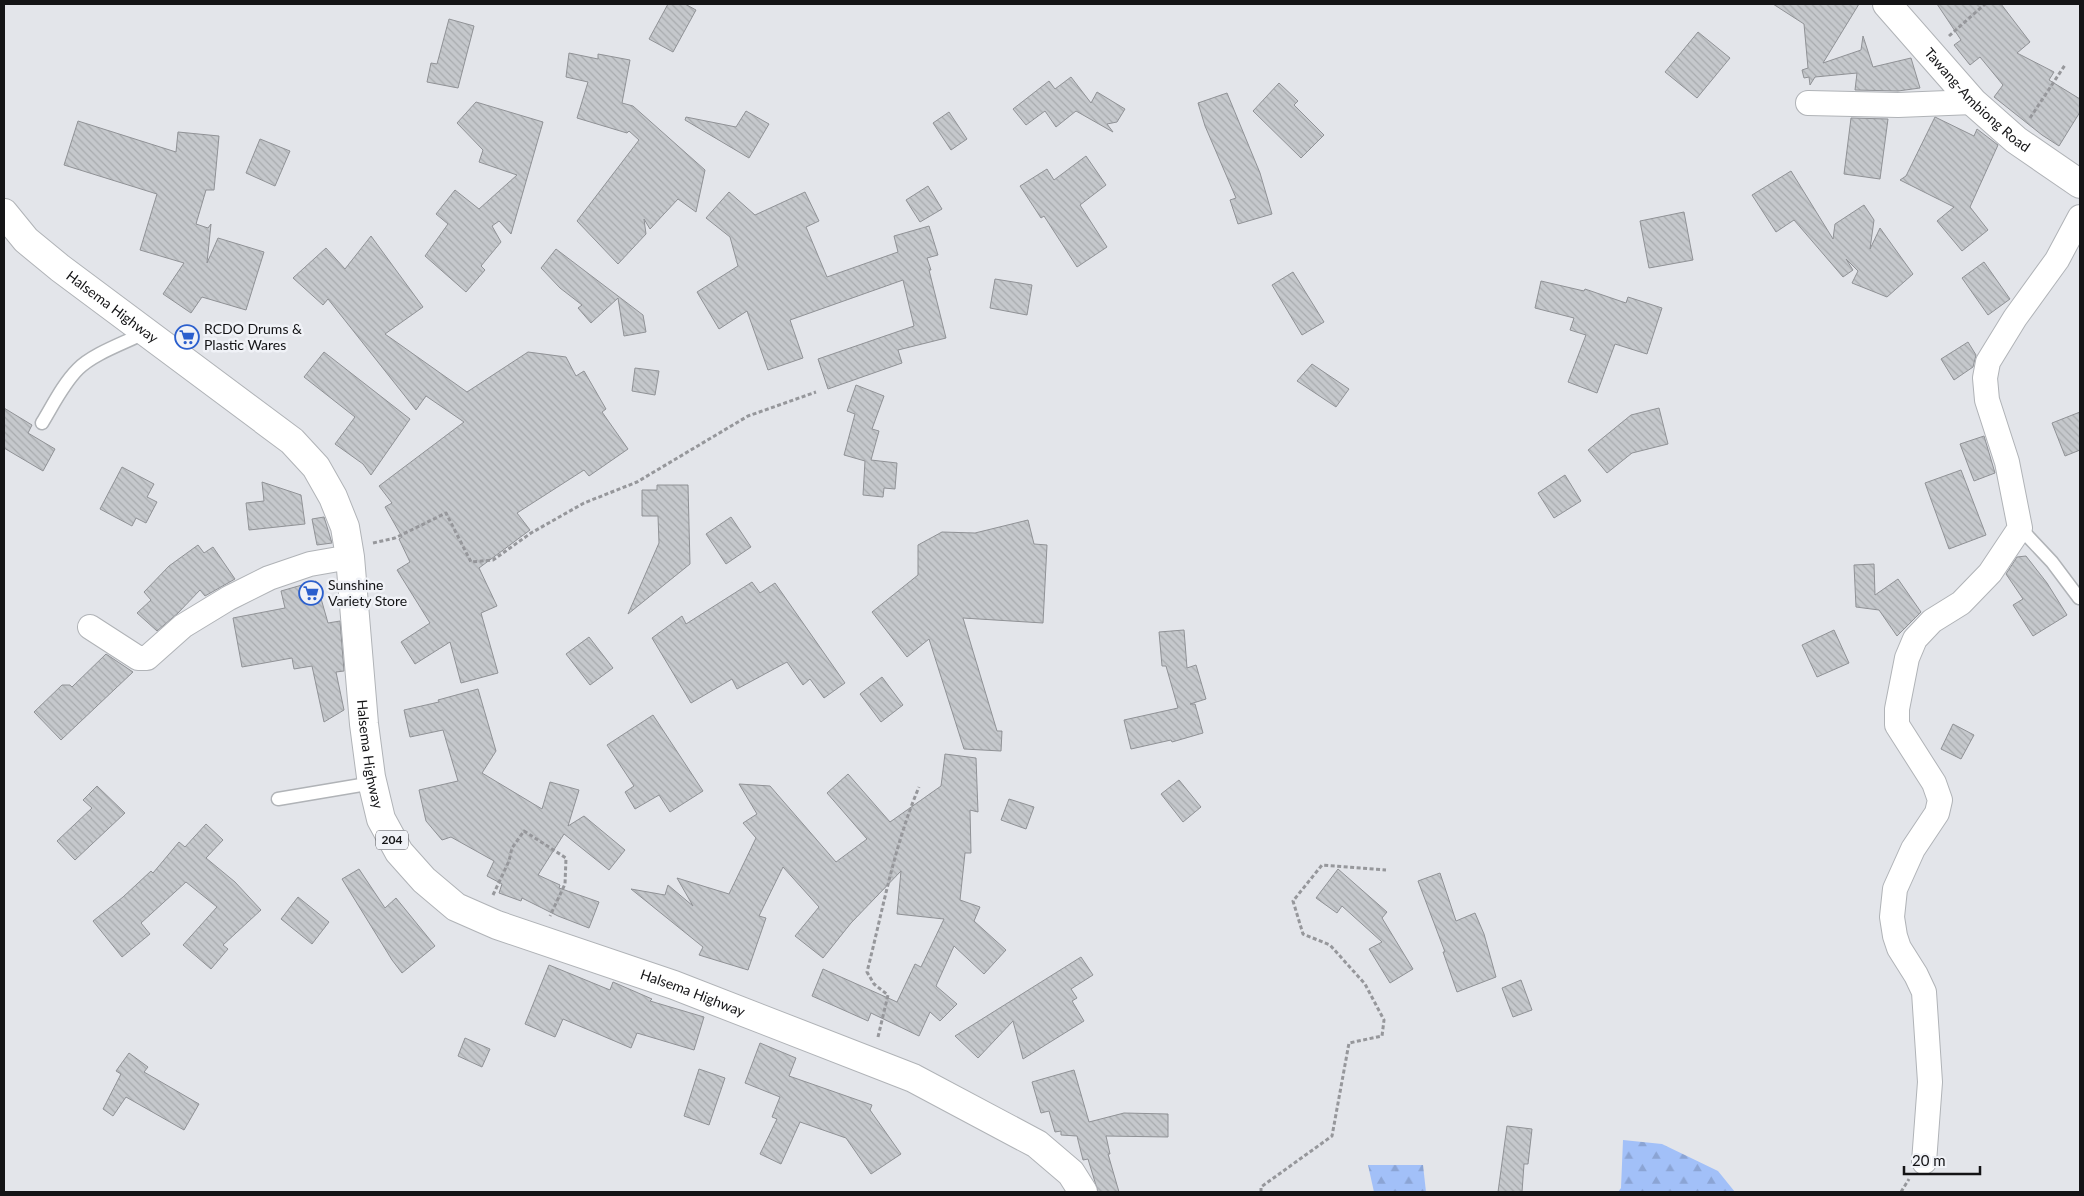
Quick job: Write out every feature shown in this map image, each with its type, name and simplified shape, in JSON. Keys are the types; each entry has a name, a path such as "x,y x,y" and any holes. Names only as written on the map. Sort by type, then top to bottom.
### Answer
{"main road":[{"name":"Tawang-Ambiong Road","path":"1887,4 1973,102 2016,140 2080,184"},
{"name":"Halsema Highway","path":"4,214 26,240 60,268 147,331 292,441 316,467 345,527 364,724 372,784 381,819 399,852 424,880 456,907 482,919 674,985 913,1078 1038,1144 1071,1174 1083,1192"}],"street":[{"path":"1808,103 1898,105 1973,102"},
{"path":"1924,1162 1930,1082 1924,992 1899,948 1892,917 1895,889 1912,849 1937,813 1940,800 1934,783 1897,725 1897,709 1907,658 1915,639 1932,621 1961,603 1990,573 2020,528 2006,462 1987,400 1985,378 1988,362 2015,318 2057,260 2080,217"},
{"path":"90,627 138,658 147,658 154,654 183,626 229,598 269,578 349,553"}],"lane":[{"path":"42,424 67,384 79,369 93,358 147,331"},
{"path":"2020,528 2052,562 2078,598"},
{"path":"278,799 372,784"}],"path":[{"path":"1930,53 1985,4"},
{"path":"2016,140 2065,65"},
{"path":"349,553 395,538 446,513 471,562 494,560 531,533 584,502 637,482 748,416 816,392"},
{"path":"869,1061 882,1023 888,995 874,984 867,972 894,858 907,816 919,787"},
{"path":"482,919 509,861 512,848 524,831 566,858 565,884 540,940"},
{"path":"1261,1192 1261,1187 1332,1136 1349,1043 1382,1036 1384,1020 1365,984 1330,945 1304,934 1293,901 1322,866 1386,870"}],"green space":[{"path":"1623,1140 1662,1144 1718,1171 1735,1192 1618,1192 1621,1188"},
{"path":"1368,1165 1423,1165 1426,1192 1374,1192"}],"building":[{"path":"668,4 685,4 696,10 673,52 649,39"},
{"path":"1773,4 1859,4 1823,63 1861,50 1863,36 1873,67 1911,58 1920,88 1898,91 1855,90 1857,73 1815,77 1810,85 1809,77 1804,78 1802,70 1808,68 1804,24"},
{"path":"1937,4 2001,4 2030,42 2017,53 2054,72 2049,80 2080,99 2080,112 2059,146 1994,97 2003,85 1980,57 1970,65 1954,45 1961,40"},
{"path":"449,19 474,26 458,88 427,82 431,63 437,64"},
{"path":"1698,32 1730,58 1697,98 1665,72"},
{"path":"569,53 598,59 598,54 630,60 622,103 633,106 705,170 696,212 678,199 650,229 644,219 646,234 618,264 577,221 639,140 629,131 627,133 577,118 588,82 566,77"},
{"path":"1071,77 1091,103 1097,92 1125,109 1117,122 1107,124 1113,132 1076,111 1056,127 1045,111 1026,125 1013,109 1049,81 1055,89"},
{"path":"1279,83 1298,101 1294,105 1324,135 1301,158 1253,111"},
{"path":"1227,93 1260,173 1272,214 1238,224 1230,200 1236,198 1205,126 1198,103"},
{"path":"476,102 543,122 511,234 499,221 492,226 501,242 481,266 485,270 466,292 425,256 448,224 436,214 455,190 479,209 517,175 479,162 483,150 457,123"},
{"path":"746,111 769,124 749,158 685,120 686,117 736,127"},
{"path":"949,112 967,139 951,150 933,123"},
{"path":"1935,117 1974,136 1977,129 1998,145 1970,207 1988,230 1962,251 1937,221 1954,207 1900,180 1906,176"},
{"path":"1851,118 1888,119 1880,179 1844,174"},
{"path":"78,121 176,152 178,132 219,136 214,190 206,190 196,224 208,228 211,224 207,263 218,238 264,252 246,310 202,297 191,313 163,294 184,263 140,250 157,194 64,165"},
{"path":"260,139 290,151 275,186 246,173"},
{"path":"1086,156 1106,185 1080,205 1107,247 1077,267 1044,216 1041,218 1020,186 1047,169 1054,180"},
{"path":"1791,171 1833,239 1835,224 1864,205 1874,220 1870,249 1880,228 1913,274 1887,297 1852,283 1858,271 1846,259 1853,270 1843,277 1794,220 1776,232 1752,195"},
{"path":"928,186 942,209 920,222 906,200"},
{"path":"729,192 755,215 805,192 819,221 806,227 827,277 898,252 894,236 929,226 938,255 927,258 946,338 898,350 902,363 828,389 818,359 914,326 903,280 790,320 803,358 768,370 747,311 719,329 697,292 738,266 730,237 706,218"},
{"path":"1684,212 1693,260 1649,268 1640,221"},
{"path":"371,236 423,307 385,334 467,392 528,352 566,357 576,376 584,371 606,409 602,412 628,449 589,476 584,470 517,513 530,530 479,568 497,606 481,613 498,673 461,683 450,642 415,664 401,642 430,623 397,570 410,562 399,539 402,537 385,507 392,503 379,486 464,422 426,396 416,410 328,299 323,305 293,278 326,248 345,269"},
{"path":"556,249 643,315 646,332 624,336 618,298 591,323 578,308 582,305 560,288 541,268"},
{"path":"1984,262 2010,299 1988,315 1962,278"},
{"path":"1293,272 1324,322 1302,335 1272,285"},
{"path":"995,279 1032,285 1027,315 990,308"},
{"path":"1541,281 1584,291 1585,289 1626,303 1628,297 1662,308 1647,354 1615,344 1597,393 1568,382 1586,335 1570,330 1574,318 1535,308"},
{"path":"1968,342 1976,355 1973,367 1954,380 1941,359"},
{"path":"324,352 410,419 371,475 363,464 335,444 355,417 304,377"},
{"path":"1312,364 1349,389 1336,407 1297,381"},
{"path":"635,368 659,371 655,395 632,391"},
{"path":"856,385 884,396 872,429 879,431 871,460 897,463 895,489 884,488 883,497 863,495 865,461 844,455 855,414 847,411"},
{"path":"4,408 32,425 28,433 55,449 43,471 4,448"},
{"path":"1659,408 1668,444 1632,453 1607,473 1588,450 1631,415"},
{"path":"2080,412 2080,450 2065,456 2052,423"},
{"path":"1984,436 1995,473 1974,481 1960,444"},
{"path":"122,467 154,484 147,497 157,502 146,523 136,518 132,526 100,509"},
{"path":"1961,470 1986,535 1949,549 1925,483"},
{"path":"1565,475 1581,501 1554,518 1538,493"},
{"path":"262,482 301,495 305,524 249,530 246,503 264,501"},
{"path":"657,485 688,485 690,564 628,614 659,543 658,516 642,516 642,490 657,490"},
{"path":"324,517 332,543 317,545 312,519"},
{"path":"731,517 751,547 726,564 706,534"},
{"path":"1028,520 1034,544 1047,545 1043,623 963,618 997,731 1002,731 1001,751 964,749 929,639 907,657 872,612 918,575 918,545 942,532 975,533"},
{"path":"198,545 204,553 213,547 235,579 205,596 200,590 157,631 137,613 151,600 144,592 169,566"},
{"path":"2026,556 2047,583 2067,615 2033,636 2013,605 2023,599 2006,574 2017,557"},
{"path":"1874,564 1875,595 1898,579 1921,612 1897,636 1879,610 1856,607 1854,565"},
{"path":"316,581 328,623 340,621 344,671 336,672 344,710 324,722 312,666 294,669 292,658 242,667 233,618 285,608 281,591"},
{"path":"752,582 760,593 775,583 845,683 824,698 810,679 803,685 787,662 737,689 732,679 691,703 652,638 682,616 686,624"},
{"path":"1184,630 1187,668 1196,665 1206,699 1190,704 1195,704 1203,733 1172,742 1171,740 1131,749 1124,720 1178,708 1166,666 1162,666 1159,632"},
{"path":"1834,630 1849,663 1817,677 1802,645"},
{"path":"589,637 613,668 590,685 566,654"},
{"path":"106,654 133,672 61,740 34,712 62,685 70,685 72,687"},
{"path":"882,677 903,705 881,722 860,694"},
{"path":"478,689 496,751 482,773 542,809 550,782 579,790 568,826 584,816 625,850 609,870 564,834 538,875 560,885 559,888 599,902 589,928 558,916 522,898 521,901 499,893 502,884 487,876 494,861 451,837 442,840 426,821 419,790 458,781 443,730 410,737 404,710 439,702 438,700"},
{"path":"653,715 703,791 670,812 659,795 635,809 625,792 634,786 607,745"},
{"path":"1953,724 1974,735 1961,759 1941,749"},
{"path":"945,754 976,758 978,812 970,810 971,853 965,853 960,900 980,907 974,921 1006,950 984,974 954,946 936,986 957,1004 940,1021 930,1012 919,1036 871,1013 868,1021 812,996 823,969 897,1002 915,964 921,967 944,919 897,914 901,871 851,923 823,958 795,936 819,907 783,867 759,916 766,918 748,970 699,955 703,947 631,889 665,895 668,885 693,906 677,878 729,894 756,838 743,823 757,814 739,784 770,786 836,862 867,839 827,793 848,774 890,822 941,786"},
{"path":"1179,780 1201,807 1183,822 1161,794"},
{"path":"97,786 125,813 75,860 57,841 92,808 83,800"},
{"path":"1009,799 1034,807 1026,829 1001,820"},
{"path":"206,824 223,840 206,858 235,882 261,910 223,945 228,949 211,969 183,945 217,907 186,882 141,923 150,934 122,957 93,921 151,871 153,873 179,842 185,847"},
{"path":"359,869 385,908 396,898 435,946 402,973 342,879"},
{"path":"1338,869 1387,912 1382,918 1413,969 1390,983 1369,949 1382,942 1342,906 1337,913 1316,898"},
{"path":"1440,873 1456,921 1475,913 1484,934 1496,977 1457,992 1443,952 1445,952 1418,881"},
{"path":"298,897 329,922 312,944 281,919"},
{"path":"1081,957 1093,975 1071,989 1077,998 1072,1001 1084,1021 1023,1059 1013,1021 978,1058 955,1036"},
{"path":"549,965 610,990 613,982 652,999 650,1001 704,1017 694,1050 637,1033 631,1048 563,1019 555,1037 525,1024"},
{"path":"1521,980 1532,1010 1513,1017 1502,988"},
{"path":"465,1038 490,1049 482,1067 458,1056"},
{"path":"760,1043 796,1058 789,1076 872,1105 870,1110 901,1154 871,1174 846,1138 800,1122 781,1164 760,1154 777,1119 772,1117 780,1097 745,1083"},
{"path":"129,1053 148,1067 144,1072 199,1104 184,1130 126,1097 113,1116 103,1109 121,1074 116,1071"},
{"path":"699,1069 725,1078 709,1125 684,1116"},
{"path":"1074,1070 1089,1122 1124,1113 1168,1114 1168,1137 1106,1136 1110,1154 1108,1154 1119,1192 1098,1192 1088,1159 1083,1160 1077,1136 1061,1135 1061,1131 1055,1132 1049,1111 1041,1113 1032,1082"},
{"path":"1507,1126 1532,1129 1528,1164 1524,1164 1522,1192 1498,1192"}],"place":[{"name":"RCDO Drums & Plastic Wares","path":"187,337"},
{"name":"Sunshine Variety Store","path":"311,593"}]}
